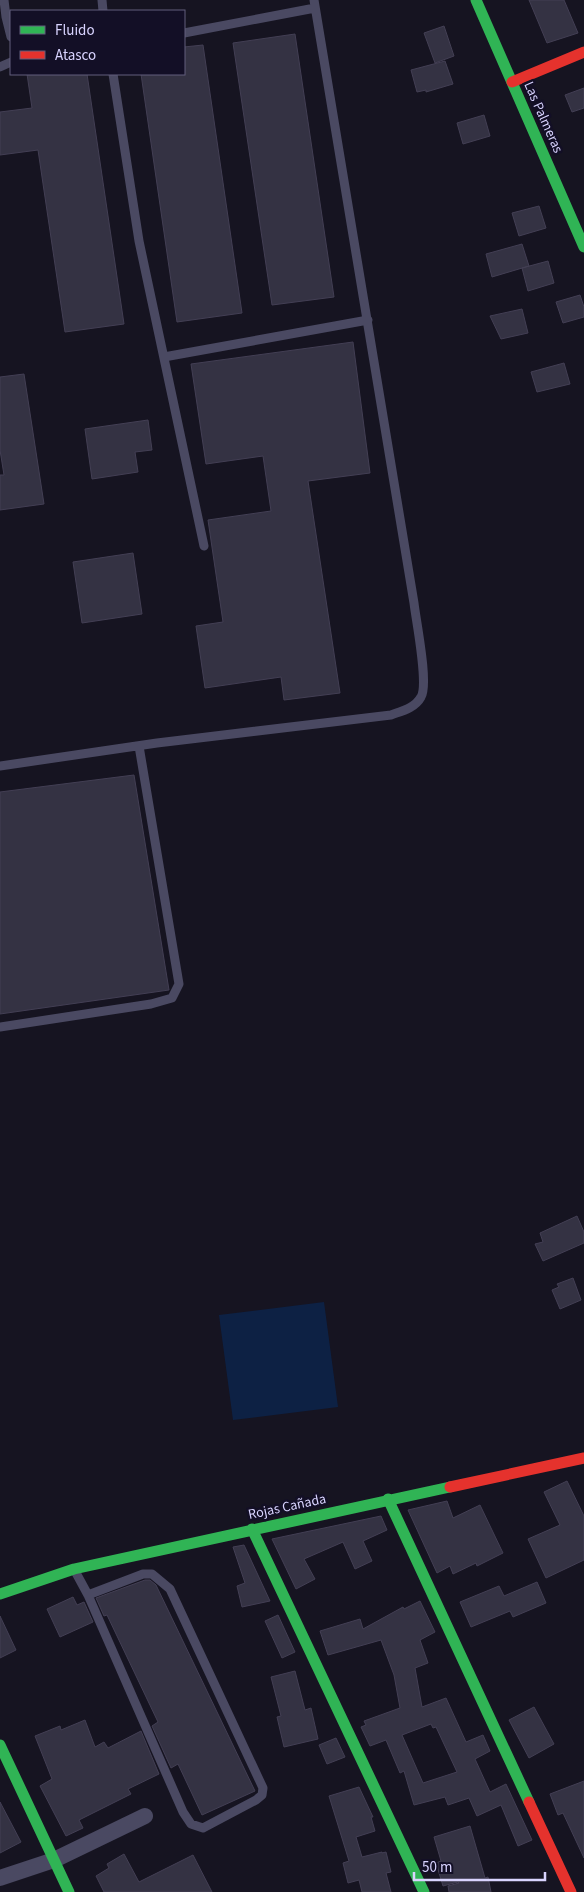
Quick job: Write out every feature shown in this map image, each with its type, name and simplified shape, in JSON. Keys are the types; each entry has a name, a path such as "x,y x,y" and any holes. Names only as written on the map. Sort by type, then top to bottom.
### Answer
{"street":[{"name":"Las Palmeras","path":"476,0 584,247"},
{"path":"512,82 584,52"},
{"name":"Rojas Cañada","path":"0,1594 74,1569 388,1499 584,1458"},
{"path":"388,1499 571,1892"},
{"path":"252,1529 424,1892"},
{"path":"0,1745 69,1892"},
{"path":"0,1878 54,1860 145,1816"}],"lane":[{"path":"4,0 10,33"},
{"path":"0,766 140,746 391,715 411,707 422,697 425,683 414,603 314,4 185,33"},
{"path":"113,75 139,241 204,546"},
{"path":"164,357 368,320"},
{"path":"0,1028 151,1004 172,998 179,984 140,746"},
{"path":"74,1569 88,1595 183,1812 191,1824 202,1828 262,1795 263,1788 170,1588 152,1574 143,1574 88,1595"}],"water":[{"path":"324,1302 338,1407 233,1420 219,1315"}],"building":[{"path":"529,0 564,0 578,33 547,43"},
{"path":"444,26 454,56 435,63 424,33"},
{"path":"295,34 334,297 272,305 233,43"},
{"path":"203,45 242,313 177,322 141,75 185,75 185,47"},
{"path":"445,61 453,84 426,92 426,90 417,92 411,70"},
{"path":"27,75 87,75 124,324 65,332 38,150 0,155 0,112 32,108"},
{"path":"584,88 584,108 572,112 565,95"},
{"path":"484,115 490,136 463,144 457,123"},
{"path":"539,206 546,228 519,236 512,213"},
{"path":"522,244 529,266 492,277 486,254"},
{"path":"548,261 554,283 528,291 522,268"},
{"path":"580,295 584,307 584,317 563,323 556,302"},
{"path":"522,309 528,333 501,339 490,316"},
{"path":"353,342 370,473 308,481 340,693 284,700 281,677 205,688 196,626 223,622 208,520 271,511 263,456 206,464 191,364"},
{"path":"564,363 570,384 537,392 531,372"},
{"path":"24,374 44,504 0,510 0,475 4,475 0,450 0,377"},
{"path":"148,420 152,450 135,452 138,472 92,479 85,429"},
{"path":"133,553 142,614 82,623 73,562"},
{"path":"134,775 169,990 0,1014 0,792"},
{"path":"577,1216 584,1232 584,1243 543,1261 535,1244 543,1242 540,1233"},
{"path":"573,1278 581,1300 560,1309 552,1290 559,1287 557,1284"},
{"path":"567,1481 584,1516 584,1560 546,1578 528,1539 560,1525 544,1492"},
{"path":"447,1501 453,1518 480,1505 503,1553 477,1566 476,1563 453,1574 450,1566 437,1573 408,1510"},
{"path":"381,1516 387,1530 363,1541 372,1561 355,1569 343,1542 304,1559 315,1579 296,1589 272,1539"},
{"path":"244,1545 270,1601 242,1607 237,1586 245,1583 233,1547"},
{"path":"145,1580 150,1580 156,1585 255,1791 202,1815 178,1764 171,1768 152,1726 158,1722 107,1615 104,1616 96,1598"},
{"path":"537,1582 546,1603 513,1617 510,1611 471,1627 460,1602 499,1586 504,1596"},
{"path":"73,1597 77,1605 84,1602 93,1622 60,1637 47,1609"},
{"path":"420,1601 435,1632 420,1640 428,1663 415,1668 422,1707 446,1698 466,1742 483,1735 490,1751 475,1759 490,1792 506,1784 532,1840 518,1846 501,1805 477,1816 469,1798 448,1805 445,1797 414,1805 404,1771 400,1773 386,1740 370,1746 361,1727 366,1725 364,1721 400,1708 394,1675 381,1640 328,1655 320,1631 360,1619 363,1629 403,1607 404,1609","holes":["431,1724 433,1728 436,1727 457,1772 423,1783 402,1735"]},
{"path":"278,1615 295,1652 282,1658 265,1621"},
{"path":"0,1616 16,1650 0,1658"},
{"path":"295,1671 305,1710 311,1708 318,1739 284,1747 277,1717 281,1716 271,1677"},
{"path":"534,1707 554,1744 529,1758 509,1720"},
{"path":"85,1720 95,1747 104,1742 108,1748 141,1731 159,1774 128,1789 131,1794 79,1820 83,1828 66,1836 40,1786 52,1779 35,1736 60,1726 61,1730"},
{"path":"336,1738 345,1757 327,1764 319,1745"},
{"path":"584,1781 584,1858 563,1813 558,1815 550,1794"},
{"path":"359,1787 373,1817 371,1817 375,1831 356,1837 362,1857 386,1852 391,1872 386,1873 391,1892 362,1892 359,1880 348,1883 343,1863 349,1861 329,1796"},
{"path":"0,1802 21,1842 0,1853"},
{"path":"470,1826 485,1878 488,1877 491,1892 449,1892 448,1886 459,1883 443,1886 436,1863 441,1861 434,1837"},
{"path":"124,1854 139,1882 193,1855 212,1892 104,1892 96,1876 109,1868 107,1864"}],"traffic: fast":[{"path":"476,0 584,247"},
{"path":"0,1594 74,1569 450,1487"},
{"path":"388,1499 529,1802"},
{"path":"252,1529 424,1892"},
{"path":"0,1745 69,1892"}],"traffic: jam":[{"path":"512,82 584,52"},
{"path":"450,1487 584,1458"},
{"path":"529,1802 571,1892"}]}
